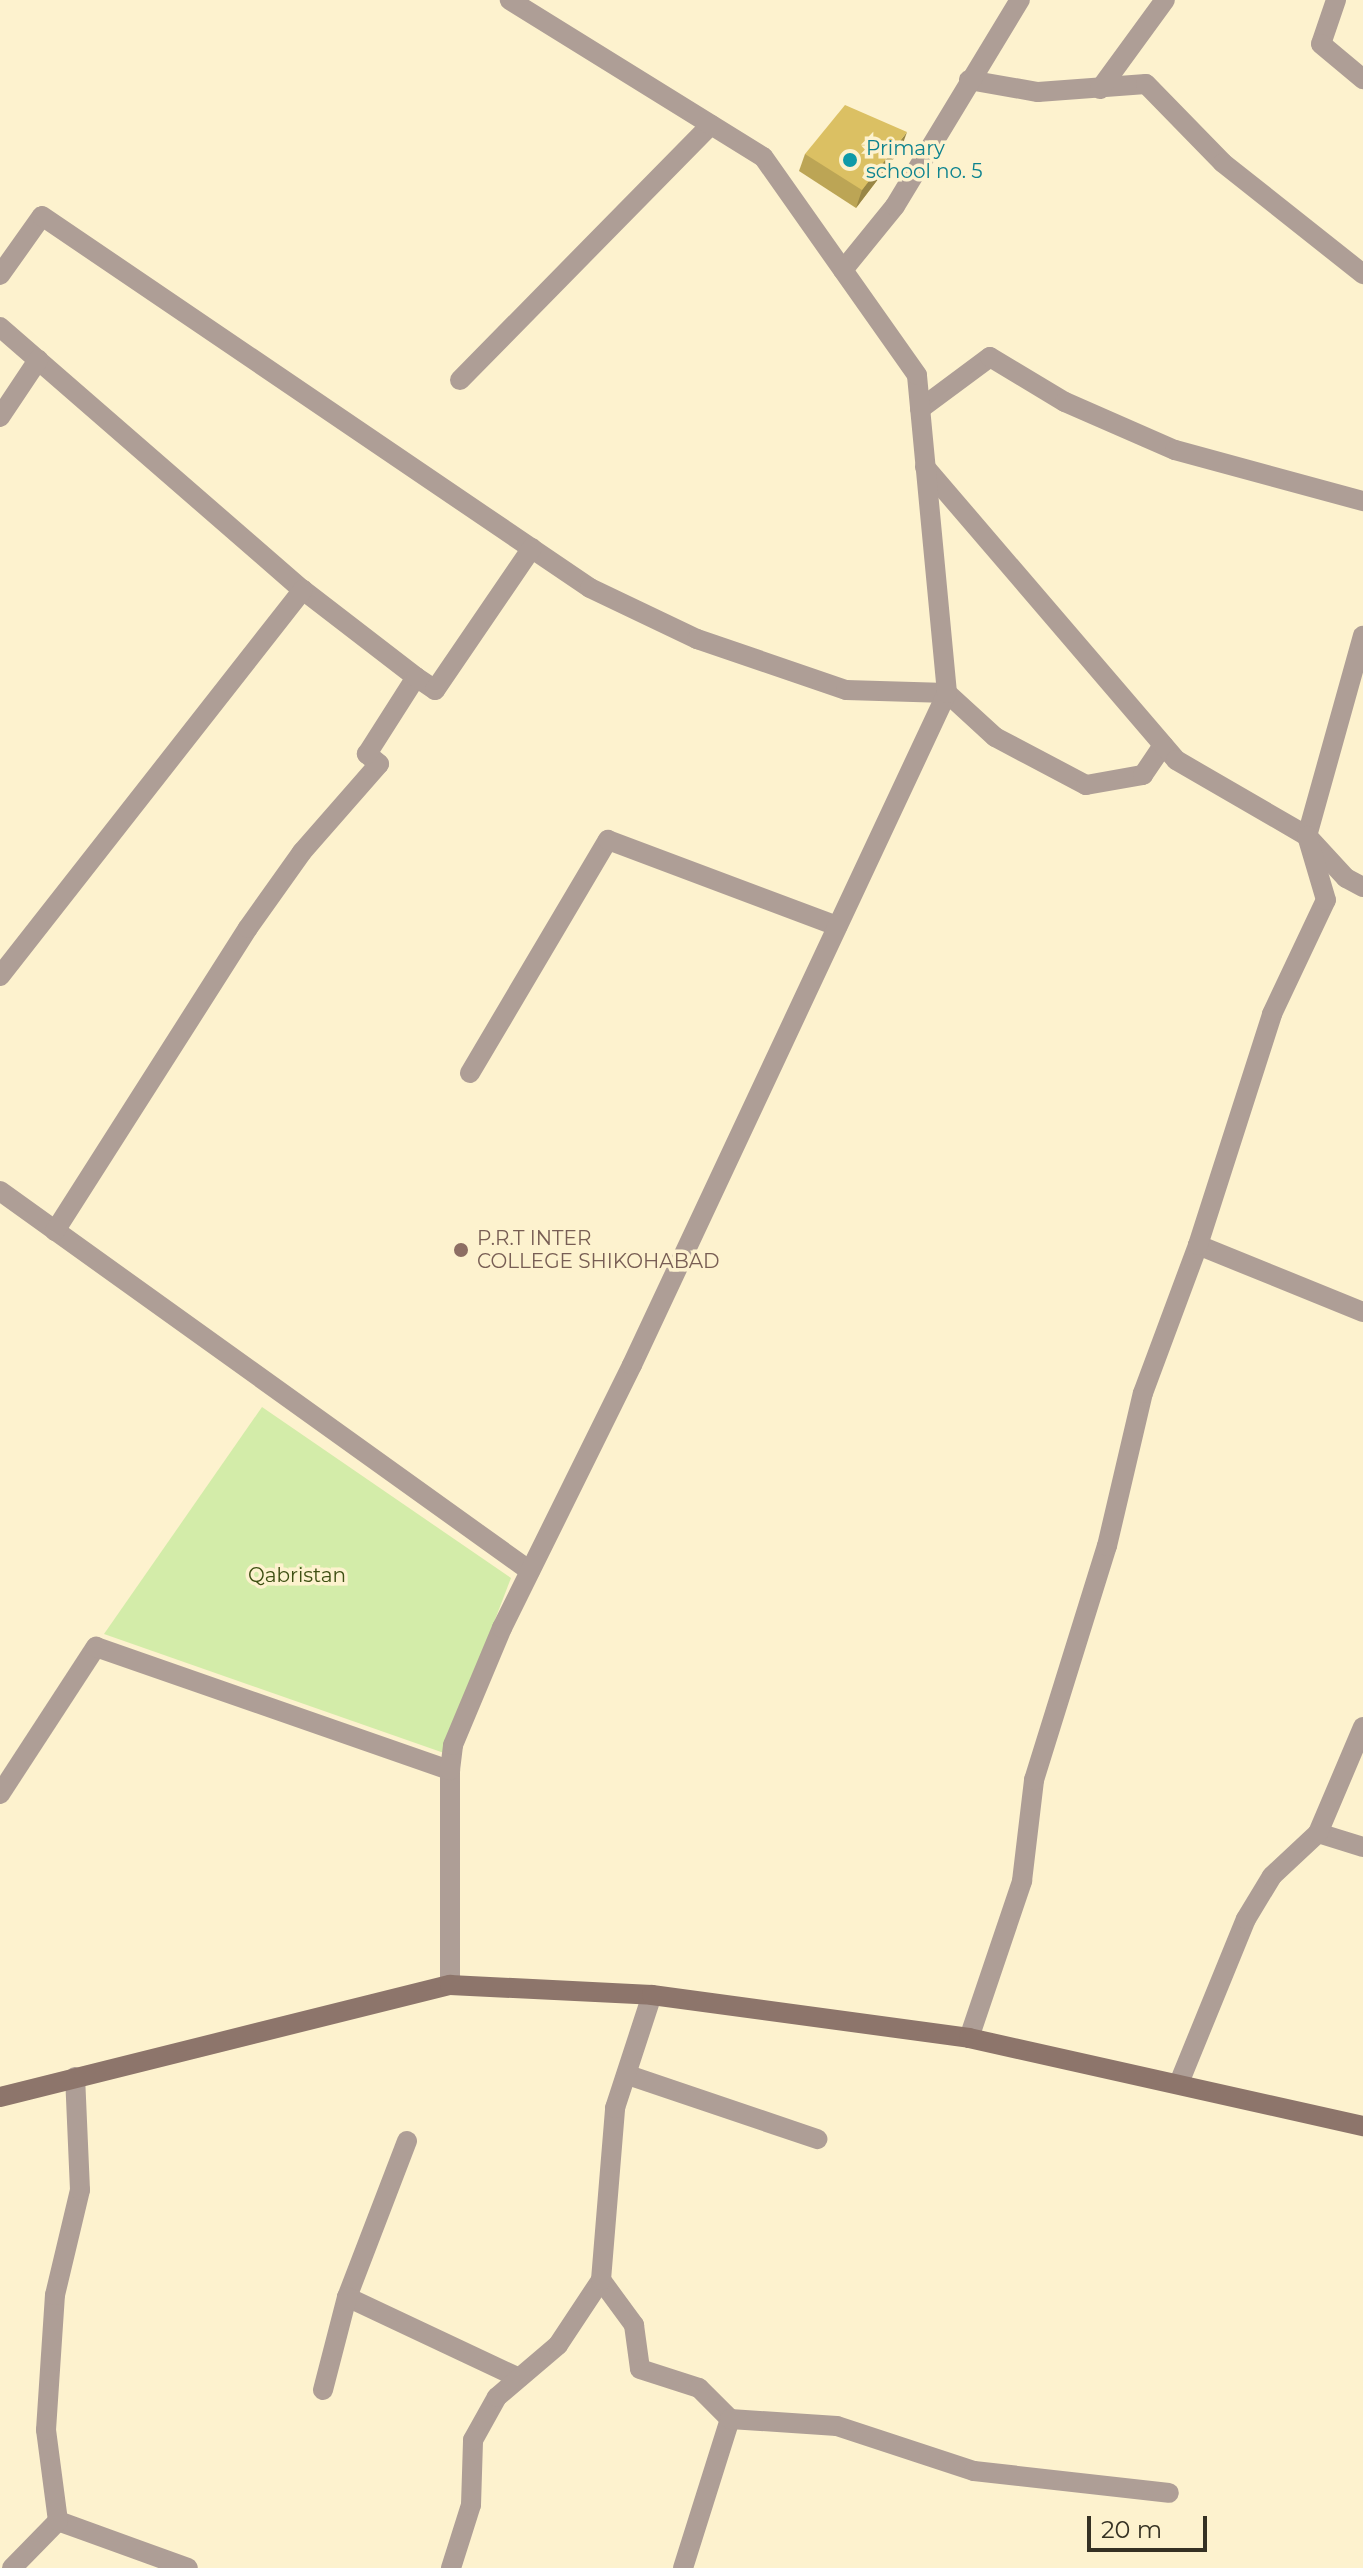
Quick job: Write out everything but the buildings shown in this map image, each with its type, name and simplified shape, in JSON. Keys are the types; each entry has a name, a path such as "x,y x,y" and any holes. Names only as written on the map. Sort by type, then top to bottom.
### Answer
{"main road":[{"path":"0,2097 450,1985 652,1995 969,2038 1363,2126"}],"street":[{"path":"450,1985 450,1770 475,1688 947,693 917,375 763,157 510,0"},
{"path":"843,270 895,206 1020,0"},
{"path":"1100,89 1165,0"},
{"path":"1336,0 1321,44 1363,79"},
{"path":"969,80 1038,92 1146,84 1223,163 1363,274"},
{"path":"460,380 711,125"},
{"path":"0,275 42,216 590,588 697,639 846,690 947,693 995,737 1086,785 1143,775 1170,752"},
{"path":"0,327 303,590 435,690 532,548"},
{"path":"920,409 990,357 1065,402 1175,450 1363,501"},
{"path":"0,417 38,360"},
{"path":"925,467 1170,752 1307,836 1346,878 1363,887"},
{"path":"0,976 303,590"},
{"path":"969,2038 1022,1881 1034,1780 1107,1546 1143,1393 1198,1245 1272,1014 1326,900 1307,836 1362,644"},
{"path":"55,1231 248,928 302,852 379,764 367,754 416,677"},
{"path":"470,1073 608,840 837,926"},
{"path":"0,1191 530,1571"},
{"path":"1198,1245 1363,1312"},
{"path":"0,1794 96,1647 450,1770"},
{"path":"1179,2083 1246,1919 1272,1876 1318,1833 1363,1727"},
{"path":"1318,1833 1363,1847"},
{"path":"451,2568 471,2505 473,2440 497,2397 558,2345 601,2280 615,2108 652,1995"},
{"path":"628,2075 817,2139"},
{"path":"58,2521 46,2430 55,2295 80,2190 75,2077"},
{"path":"323,2390 347,2297 407,2141"},
{"path":"601,2280 634,2325 640,2369 699,2388 730,2419 837,2426 974,2471 1169,2493"},
{"path":"347,2297 519,2378"},
{"path":"683,2568 730,2419"},
{"path":"12,2568 58,2521"},
{"path":"58,2521 188,2568"}],"green space":[{"name":"Qabristan","path":"262,1407 511,1578 444,1753 104,1634"}],"place":[{"name":"Primary school no. 5","path":"850,160"},
{"name":"P.R.T INTER COLLEGE SHIKOHABAD","path":"461,1250"}]}
